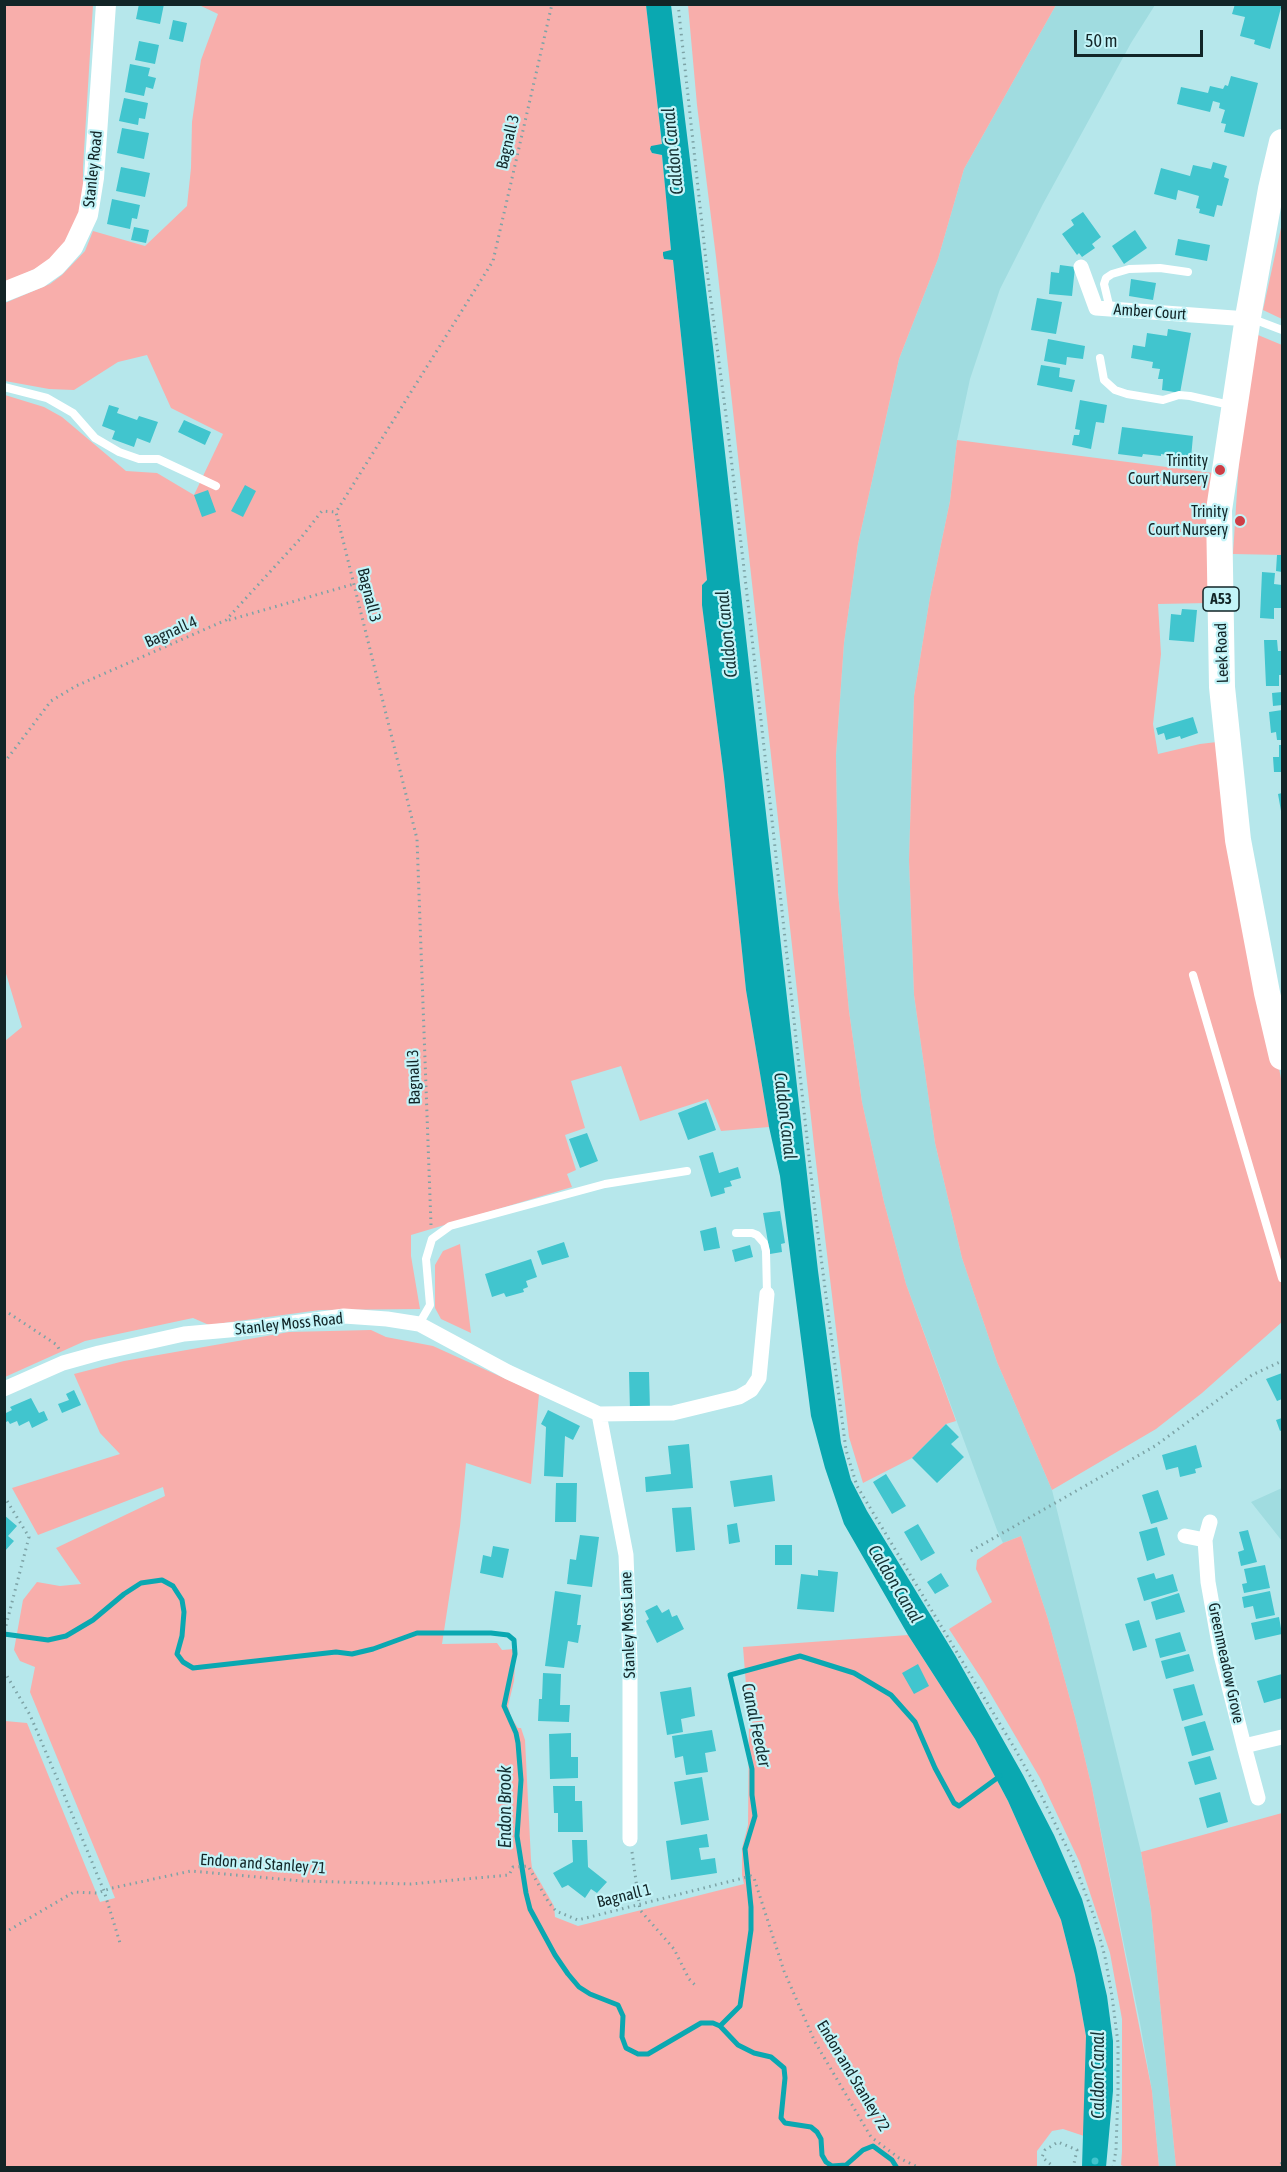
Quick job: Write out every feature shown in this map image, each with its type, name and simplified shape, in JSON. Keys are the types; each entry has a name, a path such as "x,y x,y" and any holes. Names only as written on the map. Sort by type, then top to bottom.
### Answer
{"highway":[{"name":"Leek Road","path":"1282,142 1271,189 1248,318 1219,510 1222,687 1238,840 1267,993 1282,1057"}],"street":[{"name":"Stanley Road","path":"4,292 39,278 56,266 72,247 88,215 94,178 106,4"},
{"name":"Amber Court","path":"1081,267 1096,308 1248,318"},
{"name":"Stanley Moss Road","path":"4,1389 63,1363 184,1334 344,1317 387,1319 419,1324 508,1372 599,1414 673,1413 739,1397 751,1390 759,1378 767,1294"},
{"name":"Stanley Moss Lane","path":"599,1414 626,1555 630,1661 630,1839"},
{"name":"Greenmeadow Grove","path":"1210,1522 1205,1540 1208,1582 1219,1644 1244,1746 1282,1737"},
{"path":"1185,1536 1205,1540"},
{"path":"1244,1746 1258,1798"}],"lane":[{"path":"1110,309 1104,284 1106,278 1112,273 1150,268 1188,272"},
{"path":"1248,318 1282,330"},
{"path":"1100,358 1104,380 1115,390 1164,400 1179,395 1190,396 1235,406"},
{"path":"4,387 47,398 73,413 95,438 118,452 139,459 158,459 216,486"},
{"path":"1193,975 1282,1278"},
{"path":"419,1324 430,1305 426,1259 432,1239 450,1226 605,1184 687,1171"},
{"path":"736,1233 752,1233 764,1243 767,1294"}],"path":[{"name":"Bagnall 3","path":"432,1239 417,839 336,512 493,261 552,4"},
{"path":"678,4 707,270 728,423 814,1200 846,1450 857,1486 1010,1739 1042,1797 1073,1860 1095,1919 1112,1996 1118,2043 1116,2150 1113,2168"},
{"name":"Bagnall 4","path":"4,763 51,701 76,686 226,620 300,539 322,511 336,512"},
{"path":"226,620 354,584"},
{"path":"4,1310 57,1345 63,1363"},
{"path":"971,1551 1155,1446 1252,1376 1282,1361"},
{"path":"4,1496 29,1537 4,1633"},
{"path":"4,1671 30,1715 104,1891 120,1943"},
{"path":"630,1839 640,1910 674,1949 689,1979 695,1985"},
{"name":"Endon and Stanley 71","path":"4,1933 74,1892 97,1893 191,1871 302,1881 411,1884 509,1875 513,1867 528,1866"},
{"name":"Bagnall 1","path":"528,1866 556,1911 578,1920 751,1876"},
{"name":"Endon and Stanley 72","path":"751,1876 754,1878 784,1971 815,2042 871,2137 899,2158 920,2168"},
{"path":"1055,2168 1042,2157 1045,2150 1058,2142 1077,2150 1073,2168"},
{"path":"1276,2168 1282,2163"}],"shaded area":[{"path":"5,5 93,5 83,196 79,222 65,247 41,266 5,283"},
{"path":"199,5 646,5 662,145 652,153 662,155 671,250 664,259 673,260 707,580 702,585 702,605 724,777 746,990 769,1127 721,1131 708,1099 640,1121 621,1066 571,1081 585,1128 565,1135 576,1170 567,1174 572,1187 411,1235 411,1256 420,1309 320,1310 209,1325 193,1318 85,1341 5,1377 5,1041 22,1027 4,967 5,395 44,407 62,417 126,471 157,473 194,495 223,434 171,408 147,355 118,362 74,390 49,389 5,381 5,303 50,284 62,275 85,251 93,231 145,246 187,206 192,122 201,60 218,14"},
{"path":"688,5 1056,5 964,169 938,259 899,359 858,544 844,643 836,755 838,892 849,1011 862,1102 884,1202 906,1284 956,1421 946,1424 912,1458 863,1483 849,1437 815,1154 716,257 697,105"},
{"path":"1056,5 1155,5 1131,43 1043,204 1000,289 970,379 957,440 950,501 930,597 914,696 909,860 914,995 935,1143 962,1258 997,1362 1052,1490 1141,1852 1151,1910 1176,2167 1159,2167 1152,2091 1140,2023 1092,1788 1048,1619 1021,1536 1003,1543 997,1530 906,1284 884,1202 862,1102 849,1011 838,892 836,755 844,643 858,544 899,359 938,259 964,169"},
{"path":"1282,223 1282,319 1263,310"},
{"path":"1258,335 1282,345 1282,555 1233,554 1241,428"},
{"path":"957,440 1213,473 1209,603 1158,604 1161,654 1153,724 1158,754 1217,742 1282,1084 1282,1322 1202,1393 1156,1429 1052,1490 997,1362 962,1258 935,1143 914,995 909,860 914,696 930,597 950,501"},
{"path":"460,1244 471,1333 441,1319 435,1308 435,1265 443,1251"},
{"path":"371,1330 386,1337 433,1346 539,1394 531,1484 466,1463 460,1526 442,1644 497,1643 502,1650 514,1649 514,1681 508,1706 511,1717 518,1728 521,1728 525,1740 532,1868 554,1906 555,1917 578,1926 744,1884 742,1848 748,1825 749,1723 743,1647 908,1635 975,1739 1008,1801 1061,1920 1075,1975 1086,2036 1084,2136 1063,2129 1052,2131 1037,2151 1037,2167 5,2168 5,1721 27,1723 100,1902 115,1898 30,1692 35,1667 20,1661 14,1650 23,1600 37,1582 60,1586 81,1584 56,1548 165,1496 163,1487 38,1535 12,1488 120,1454 100,1433 74,1374 124,1361 289,1332"},
{"path":"1282,1488 1282,1541 1251,1502"},
{"path":"1021,1536 1048,1619 1092,1788 1152,2091 1159,2167 1121,2165 1122,2019 1110,1953 1080,1863 1040,1778 983,1681 949,1629 992,1602 976,1569 977,1560 1003,1543"},
{"path":"1282,1813 1282,2167 1176,2167 1151,1910 1141,1852"}],"water":[{"name":"Caldon Canal","path":"646,5 671,5 713,347 818,1271 841,1443 851,1480 867,1511 955,1655 1023,1775 1054,1835 1082,1899 1107,1996 1113,2041 1113,2091 1106,2167 1082,2167 1086,2036 1075,1975 1061,1920 1008,1801 975,1739 908,1635 844,1524 825,1468 811,1416 780,1176 769,1127 746,990 724,777 702,605 702,585 707,580 673,260 664,259 663,255 663,252 671,250 662,155 652,153 650,149 651,146 662,144"}],"building":[{"path":"139,4 164,4 160,24 136,19"},
{"path":"1235,4 1282,4 1270,49 1254,44 1255,40 1240,36 1245,17 1232,14"},
{"path":"173,20 187,23 183,42 169,39"},
{"path":"139,41 159,45 155,64 135,60"},
{"path":"130,64 150,68 148,76 156,78 153,89 146,87 144,96 125,92"},
{"path":"1231,76 1258,83 1244,137 1224,132 1226,124 1221,123 1225,110 1219,108 1220,103 1213,101 1210,112 1177,104 1181,87 1208,93 1210,86 1223,89 1225,85 1228,86"},
{"path":"124,98 148,103 145,119 139,118 138,125 119,121"},
{"path":"122,128 149,133 144,159 117,153"},
{"path":"1213,162 1227,166 1224,177 1229,179 1222,206 1217,205 1214,217 1199,213 1200,209 1196,208 1199,196 1178,190 1176,200 1154,194 1161,168 1190,176 1193,165 1211,169"},
{"path":"121,167 150,173 145,197 116,191"},
{"path":"112,199 140,205 137,219 132,218 130,229 107,224"},
{"path":"1083,212 1101,237 1092,244 1095,248 1082,257 1079,253 1077,255 1062,234 1074,225 1071,220"},
{"path":"134,227 149,230 146,243 131,240"},
{"path":"1135,230 1147,248 1124,264 1112,246"},
{"path":"1178,239 1210,245 1207,261 1175,255"},
{"path":"1060,265 1075,267 1072,296 1049,294 1051,272 1059,273"},
{"path":"1131,279 1156,283 1153,300 1129,296"},
{"path":"1037,298 1062,302 1056,334 1031,330"},
{"path":"1168,329 1191,333 1180,393 1162,390 1163,379 1158,379 1160,369 1152,368 1153,362 1131,358 1133,345 1145,347 1147,333 1167,336"},
{"path":"1048,339 1085,346 1083,359 1067,357 1066,365 1044,361"},
{"path":"1041,365 1060,368 1059,377 1075,380 1072,392 1037,385"},
{"path":"1080,400 1107,405 1104,423 1096,422 1091,449 1072,445 1074,435 1079,435 1080,430 1075,429"},
{"path":"109,405 119,408 117,413 137,420 139,416 158,422 150,443 137,438 134,447 112,439 115,431 102,426"},
{"path":"184,420 211,432 205,445 178,432"},
{"path":"1122,427 1193,436 1191,458 1161,454 1161,456 1143,454 1142,457 1118,454"},
{"path":"245,485 256,491 243,517 231,511"},
{"path":"208,490 216,512 202,517 194,495"},
{"path":"1277,555 1282,555 1282,572 1276,571"},
{"path":"1262,572 1275,573 1274,584 1282,585 1282,608 1274,608 1274,619 1260,618"},
{"path":"1182,609 1197,610 1194,642 1169,640 1171,614 1181,615"},
{"path":"1264,640 1277,640 1278,651 1282,651 1282,675 1279,675 1279,686 1266,686"},
{"path":"1282,692 1282,705 1273,706 1272,693"},
{"path":"1282,710 1282,740 1277,740 1276,732 1271,733 1269,712"},
{"path":"1193,717 1198,733 1181,739 1180,736 1166,740 1164,733 1158,735 1156,728"},
{"path":"1279,745 1282,745 1282,772 1274,772 1273,757 1279,757"},
{"path":"1282,793 1282,811 1281,811 1278,794"},
{"path":"706,1102 716,1130 688,1140 678,1113"},
{"path":"587,1133 598,1161 580,1168 569,1139"},
{"path":"713,1152 719,1173 738,1167 741,1178 730,1181 732,1186 724,1188 725,1193 711,1197 699,1156"},
{"path":"780,1211 785,1243 781,1244 782,1252 770,1254 763,1213"},
{"path":"716,1227 720,1248 704,1251 700,1231"},
{"path":"564,1242 569,1257 542,1265 537,1251"},
{"path":"750,1245 753,1257 735,1262 732,1250"},
{"path":"531,1259 537,1277 526,1281 528,1287 523,1289 524,1292 506,1297 504,1293 492,1297 485,1274"},
{"path":"629,1372 649,1372 650,1410 630,1411"},
{"path":"1282,1373 1282,1399 1277,1401 1266,1379"},
{"path":"74,1390 81,1405 62,1413 58,1404 69,1400 66,1394"},
{"path":"31,1398 39,1413 44,1411 48,1420 32,1428 29,1421 19,1426 17,1421 10,1424 8,1421 4,1423 4,1414 12,1410 10,1407"},
{"path":"548,1410 580,1426 573,1440 565,1436 563,1477 544,1476 546,1427 541,1424"},
{"path":"1282,1418 1282,1430 1280,1431 1276,1420"},
{"path":"946,1424 959,1437 951,1444 964,1457 937,1483 912,1458"},
{"path":"689,1444 693,1488 646,1492 645,1477 671,1474 668,1446"},
{"path":"1196,1445 1202,1467 1195,1469 1196,1473 1180,1477 1178,1467 1166,1470 1162,1455"},
{"path":"886,1474 906,1506 892,1514 873,1482"},
{"path":"772,1475 775,1501 734,1507 730,1481"},
{"path":"556,1483 577,1483 576,1522 555,1522"},
{"path":"1158,1490 1168,1519 1151,1524 1142,1495"},
{"path":"691,1507 695,1550 676,1552 672,1508"},
{"path":"4,1515 17,1526 8,1536 14,1541 4,1552"},
{"path":"737,1523 740,1542 729,1544 727,1525"},
{"path":"918,1524 935,1553 921,1561 904,1532"},
{"path":"1157,1527 1165,1555 1147,1561 1139,1532"},
{"path":"1248,1530 1257,1562 1241,1566 1238,1552 1244,1550 1239,1532"},
{"path":"580,1535 599,1537 592,1587 567,1584 570,1559 576,1560"},
{"path":"775,1545 792,1545 792,1565 775,1565"},
{"path":"493,1546 509,1549 503,1578 480,1573 483,1555 491,1557"},
{"path":"1265,1565 1270,1588 1244,1593 1242,1584 1247,1583 1244,1569"},
{"path":"818,1570 838,1572 834,1612 797,1609 801,1574 818,1576"},
{"path":"941,1573 949,1586 935,1594 927,1582"},
{"path":"1154,1573 1156,1579 1173,1574 1178,1591 1144,1601 1137,1578"},
{"path":"555,1591 581,1595 577,1625 581,1625 578,1643 568,1641 564,1668 545,1666"},
{"path":"1270,1591 1275,1615 1256,1619 1253,1606 1244,1608 1242,1597"},
{"path":"1179,1593 1185,1612 1156,1620 1151,1602"},
{"path":"657,1605 662,1613 669,1609 672,1617 677,1615 684,1629 657,1643 646,1621 649,1619 645,1611"},
{"path":"1279,1617 1282,1634 1255,1640 1251,1623"},
{"path":"1139,1620 1147,1647 1133,1651 1125,1624"},
{"path":"1180,1632 1186,1651 1160,1658 1155,1639"},
{"path":"1189,1654 1194,1671 1166,1679 1161,1661"},
{"path":"918,1664 929,1686 914,1694 902,1673"},
{"path":"543,1673 561,1674 560,1705 570,1705 569,1722 538,1721"},
{"path":"1282,1674 1282,1698 1264,1703 1257,1681"},
{"path":"1194,1684 1203,1715 1182,1721 1173,1689"},
{"path":"691,1687 695,1716 681,1719 683,1732 667,1735 660,1692"},
{"path":"1205,1721 1214,1750 1192,1756 1184,1727"},
{"path":"712,1730 716,1751 705,1753 708,1772 686,1775 683,1756 675,1758 672,1736"},
{"path":"571,1733 571,1757 578,1757 578,1778 550,1779 549,1734"},
{"path":"1210,1756 1217,1779 1195,1785 1188,1762"},
{"path":"702,1777 709,1820 681,1825 674,1782"},
{"path":"553,1786 575,1786 575,1801 582,1801 583,1832 558,1832 558,1813 554,1813"},
{"path":"1220,1792 1228,1822 1207,1828 1199,1798"},
{"path":"707,1834 709,1847 699,1848 701,1860 715,1858 717,1873 671,1880 666,1841"},
{"path":"572,1840 587,1840 588,1867 607,1882 597,1893 591,1889 585,1898 568,1885 562,1888 553,1873 573,1862"},
{"path":"1095,2158 1098,2161 1095,2164 1092,2161"}],"waterway":[{"name":"Endon Brook","path":"4,1634 48,1640 66,1636 93,1620 141,1583 162,1580 173,1586 182,1600 184,1612 182,1636 177,1654 183,1662 193,1668 336,1652 352,1654 417,1633 508,1635 514,1640 515,1654 504,1706 518,1743 521,1780 517,1836 526,1893 530,1909 568,1974 579,1987 590,1994 618,2005 623,2016 622,2037 626,2048 638,2054 648,2054 701,2023 713,2023 720,2026 738,2045 754,2053 771,2057 784,2068 781,2118 785,2123 811,2127 817,2132 821,2139 822,2155 826,2162 832,2166 846,2165 863,2150 873,2146 892,2160 897,2168"},
{"name":"Canal Feeder","path":"720,2026 740,2006 751,1930 745,1849 755,1816 752,1769 730,1675 800,1656 854,1673 891,1695 915,1722 935,1768 954,1803 959,1806 1000,1776"}],"place":[{"name":"Trintity Court Nursery","path":"1220,470"},
{"name":"Trinity Court Nursery","path":"1240,521"}]}
